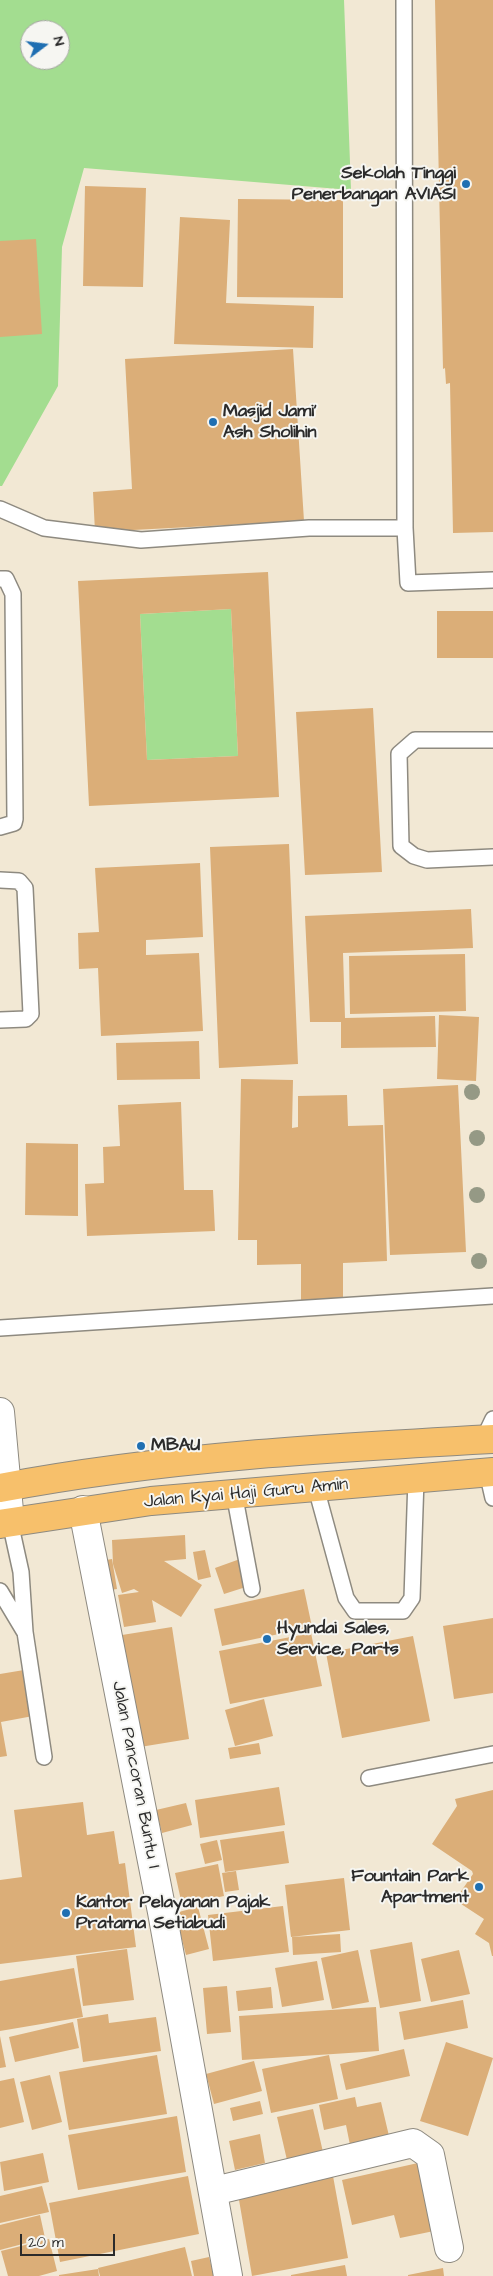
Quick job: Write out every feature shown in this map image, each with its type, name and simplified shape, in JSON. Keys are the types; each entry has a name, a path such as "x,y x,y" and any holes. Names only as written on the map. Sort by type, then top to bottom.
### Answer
{"main road":[{"name":"Jalan Kyai Haji Guru Amin","path":"3,1481 186,1460 490,1433"},
{"name":"Jalan Kyai Haji Guru Amin","path":"5,1523 151,1501 234,1493 416,1479 491,1481"}],"street":[{"path":"0,1413 5,1523"},
{"name":"Jalan Pancoran Buntu I","path":"83,1510 214,2191 228,2276"},
{"path":"214,2191 413,2143 430,2155 449,2248"}],"lane":[{"path":"404,0 406,528 408,583 493,580"},
{"path":"0,509 44,528 141,540 309,528 406,528"},
{"path":"0,579 6,579 13,594 16,819 14,823 0,827"},
{"path":"493,740 415,740 399,754 402,846 414,856 427,860 493,857"},
{"path":"0,880 19,880 25,888 31,1014 26,1019 0,1020"},
{"path":"0,1328 493,1296"},
{"path":"316,1488 346,1598 354,1611 403,1611 412,1598 416,1479"},
{"path":"234,1493 252,1589"},
{"path":"5,1523 21,1572 25,1632 44,1757"},
{"path":"0,1591 25,1632"},
{"path":"369,1778 493,1754"}],"green space":[{"path":"0,0 344,0 351,190 84,168 62,247 58,386 2,486 0,486"},
{"path":"231,609 238,756 147,760 140,614"}],"building":[{"name":"Sekolah Tinggi Penerbangan AVIASI","path":"435,0 493,0 493,532 453,533 450,383 446,384 445,368 443,369"},
{"path":"85,186 146,188 143,287 83,286"},
{"path":"238,199 343,200 343,298 237,297"},
{"path":"180,217 230,220 226,303 314,306 313,348 174,344"},
{"path":"36,239 42,334 0,337 0,241"},
{"name":"Masjid Jami' Ash Sholihin","path":"293,349 304,521 95,532 93,492 132,489 125,359"},
{"path":"268,572 279,797 89,806 78,581","holes":["231,609 238,756 147,760 140,614"]},
{"path":"437,611 493,611 493,658 437,658"},
{"path":"373,708 382,872 305,875 296,712"},
{"path":"289,844 298,1064 219,1068 210,847"},
{"path":"200,863 203,937 146,940 146,955 199,953 203,1031 101,1036 98,968 79,969 78,933 99,932 95,868"},
{"path":"471,909 473,948 343,953 345,1018 435,1016 436,1047 341,1048 341,1022 310,1022 305,916"},
{"path":"465,954 466,1011 350,1014 349,956"},
{"path":"439,1015 479,1017 476,1081 437,1079"},
{"path":"199,1041 200,1079 117,1080 116,1043"},
{"path":"241,1079 293,1080 292,1128 298,1127 298,1096 347,1095 348,1126 383,1125 387,1261 343,1263 343,1303 301,1303 301,1264 257,1265 257,1240 238,1240"},
{"path":"458,1085 466,1252 390,1255 383,1089"},
{"path":"181,1102 184,1190 213,1190 215,1231 87,1236 85,1184 104,1183 103,1147 120,1146 118,1105"},
{"path":"26,1143 78,1144 78,1216 25,1215"},
{"path":"185,1535 186,1559 164,1561 202,1585 181,1617 152,1600 156,1622 124,1627 118,1595 139,1592 134,1589 122,1593 113,1564 112,1540"},
{"path":"205,1550 211,1577 198,1580 193,1552"},
{"path":"112,1559 117,1589 105,1591 100,1561"},
{"path":"240,1559 249,1586 224,1594 215,1568"},
{"path":"304,1589 312,1627 222,1646 214,1609"},
{"path":"493,1618 493,1693 454,1699 443,1626"},
{"path":"172,1627 189,1739 140,1747 122,1635"},
{"path":"311,1633 322,1686 230,1704 219,1651"},
{"path":"413,1636 430,1721 342,1738 326,1653"},
{"path":"24,1670 33,1716 1,1722 7,1756 0,1757 0,1674"},
{"path":"264,1699 273,1736 235,1746 225,1710"},
{"path":"259,1743 261,1754 230,1759 228,1748"},
{"path":"279,1787 285,1825 200,1838 195,1800"},
{"name":"Fountain Park Apartment","path":"493,1790 492,1956 489,1943 475,1934 484,1919 455,1900 473,1874 472,1871 432,1844 457,1806 455,1799"},
{"name":"Kantor Pelayanan Pajak Pratama Setiabudi","path":"83,1802 87,1835 114,1831 119,1864 125,1863 136,1947 0,1964 0,1880 22,1877 14,1810"},
{"path":"186,1803 192,1825 162,1833 156,1810"},
{"path":"284,1831 289,1863 225,1872 220,1840"},
{"path":"217,1840 222,1860 205,1864 200,1844"},
{"path":"218,1864 224,1896 182,1905 175,1873"},
{"path":"236,1871 239,1890 225,1892 222,1873"},
{"path":"344,1878 350,1930 291,1937 285,1885"},
{"path":"283,1906 289,1952 213,1961 208,1915"},
{"path":"198,1907 209,1949 186,1955 175,1913"},
{"path":"340,1934 341,1952 293,1955 292,1937"},
{"path":"412,1942 421,2001 380,2008 370,1950"},
{"path":"127,1949 134,2000 83,2006 76,1956"},
{"path":"358,1950 369,2002 332,2009 321,1958"},
{"path":"459,1950 470,1994 431,2002 421,1959"},
{"path":"317,1961 324,2000 282,2007 275,1968"},
{"path":"74,1968 83,2017 0,2031 0,1981"},
{"path":"227,1986 231,2032 207,2034 203,1988"},
{"path":"271,1987 273,2008 238,2011 236,1991"},
{"path":"463,2000 468,2028 404,2040 399,2012"},
{"path":"376,2007 379,2051 242,2060 239,2016"},
{"path":"108,2014 109,2023 156,2017 161,2051 83,2062 77,2019"},
{"path":"73,2022 79,2048 15,2062 9,2037"},
{"path":"0,2036 6,2067 0,2068"},
{"path":"446,2042 493,2058 468,2136 420,2121"},
{"path":"404,2049 410,2076 346,2090 340,2064"},
{"path":"157,2055 167,2114 69,2130 59,2072"},
{"path":"329,2055 338,2099 271,2113 262,2069"},
{"path":"254,2061 262,2091 214,2104 206,2074"},
{"path":"50,2075 62,2122 32,2130 20,2082"},
{"path":"14,2078 24,2122 0,2128 0,2081"},
{"path":"355,2097 357,2107 381,2102 389,2136 350,2145 346,2125 324,2130 319,2105"},
{"path":"260,2101 263,2114 233,2121 230,2108"},
{"path":"313,2109 323,2152 287,2160 277,2117"},
{"path":"177,2116 186,2172 78,2190 68,2135"},
{"path":"260,2134 265,2163 235,2170 229,2141"},
{"path":"43,2153 49,2182 4,2191 0,2162"},
{"path":"418,2163 434,2231 400,2238 394,2215 352,2225 342,2180"},
{"path":"188,2176 199,2234 60,2262 49,2203"},
{"path":"333,2176 348,2258 252,2276 238,2194"},
{"path":"42,2186 49,2212 0,2223 0,2196"},
{"path":"40,2215 45,2238 0,2250 0,2225"},
{"path":"49,2239 57,2271 39,2276 8,2276 1,2251"},
{"path":"185,2247 192,2276 100,2276 98,2268"},
{"path":"209,2257 214,2276 194,2276 191,2261"},
{"path":"345,2265 347,2276 291,2276 291,2275"},
{"path":"443,2268 444,2276 408,2276 408,2275"},
{"path":"98,2269 99,2276 59,2276 59,2275"}],"place":[{"name":"Sekolah Tinggi Penerbangan AVIASI","path":"466,184"},
{"name":"Masjid Jami' Ash Sholihin","path":"213,422"},
{"name":"MBAU","path":"141,1446"},
{"name":"Hyundai Sales, Service, Parts","path":"267,1639"},
{"name":"Fountain Park Apartment","path":"479,1887"},
{"name":"Kantor Pelayanan Pajak Pratama Setiabudi","path":"66,1913"}]}
